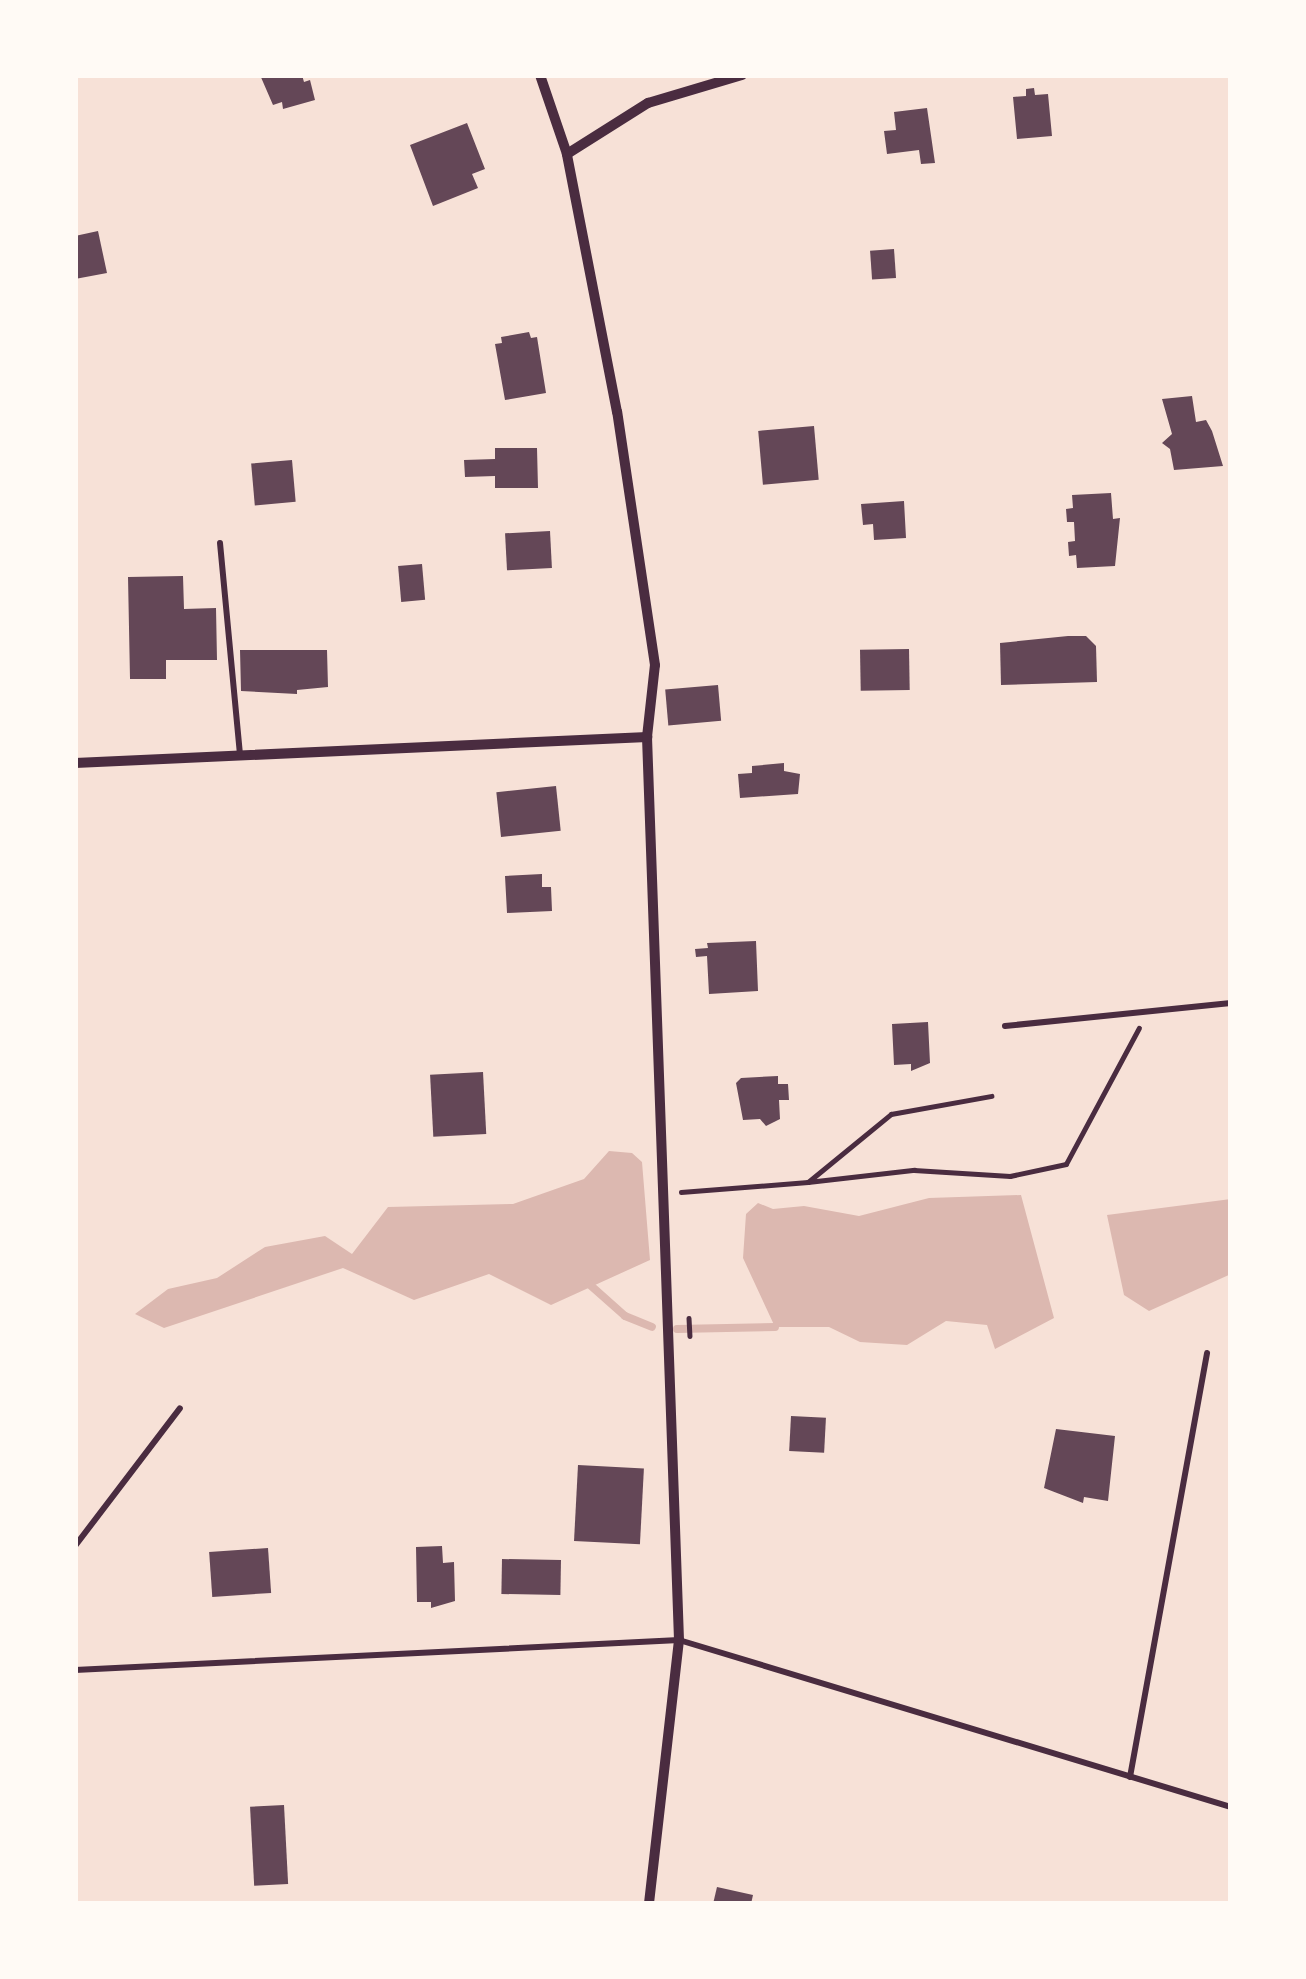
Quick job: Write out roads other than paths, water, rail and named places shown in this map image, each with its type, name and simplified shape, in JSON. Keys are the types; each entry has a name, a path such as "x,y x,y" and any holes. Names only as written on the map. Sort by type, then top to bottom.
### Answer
{"street":[{"path":"540,75 567,154 617,412 655,665 647,737 679,1640 649,1904"},
{"path":"567,154 648,103 742,75"},
{"path":"75,763 647,737"}],"lane":[{"path":"220,543 240,755"},
{"path":"1005,1026 1231,1003"},
{"path":"1130,1777 1207,1354"},
{"path":"75,1546 180,1408"},
{"path":"75,1670 679,1640 1231,1808"}],"waterway":[{"path":"589,1284 625,1316 652,1327"},
{"path":"677,1329 775,1327"}]}
